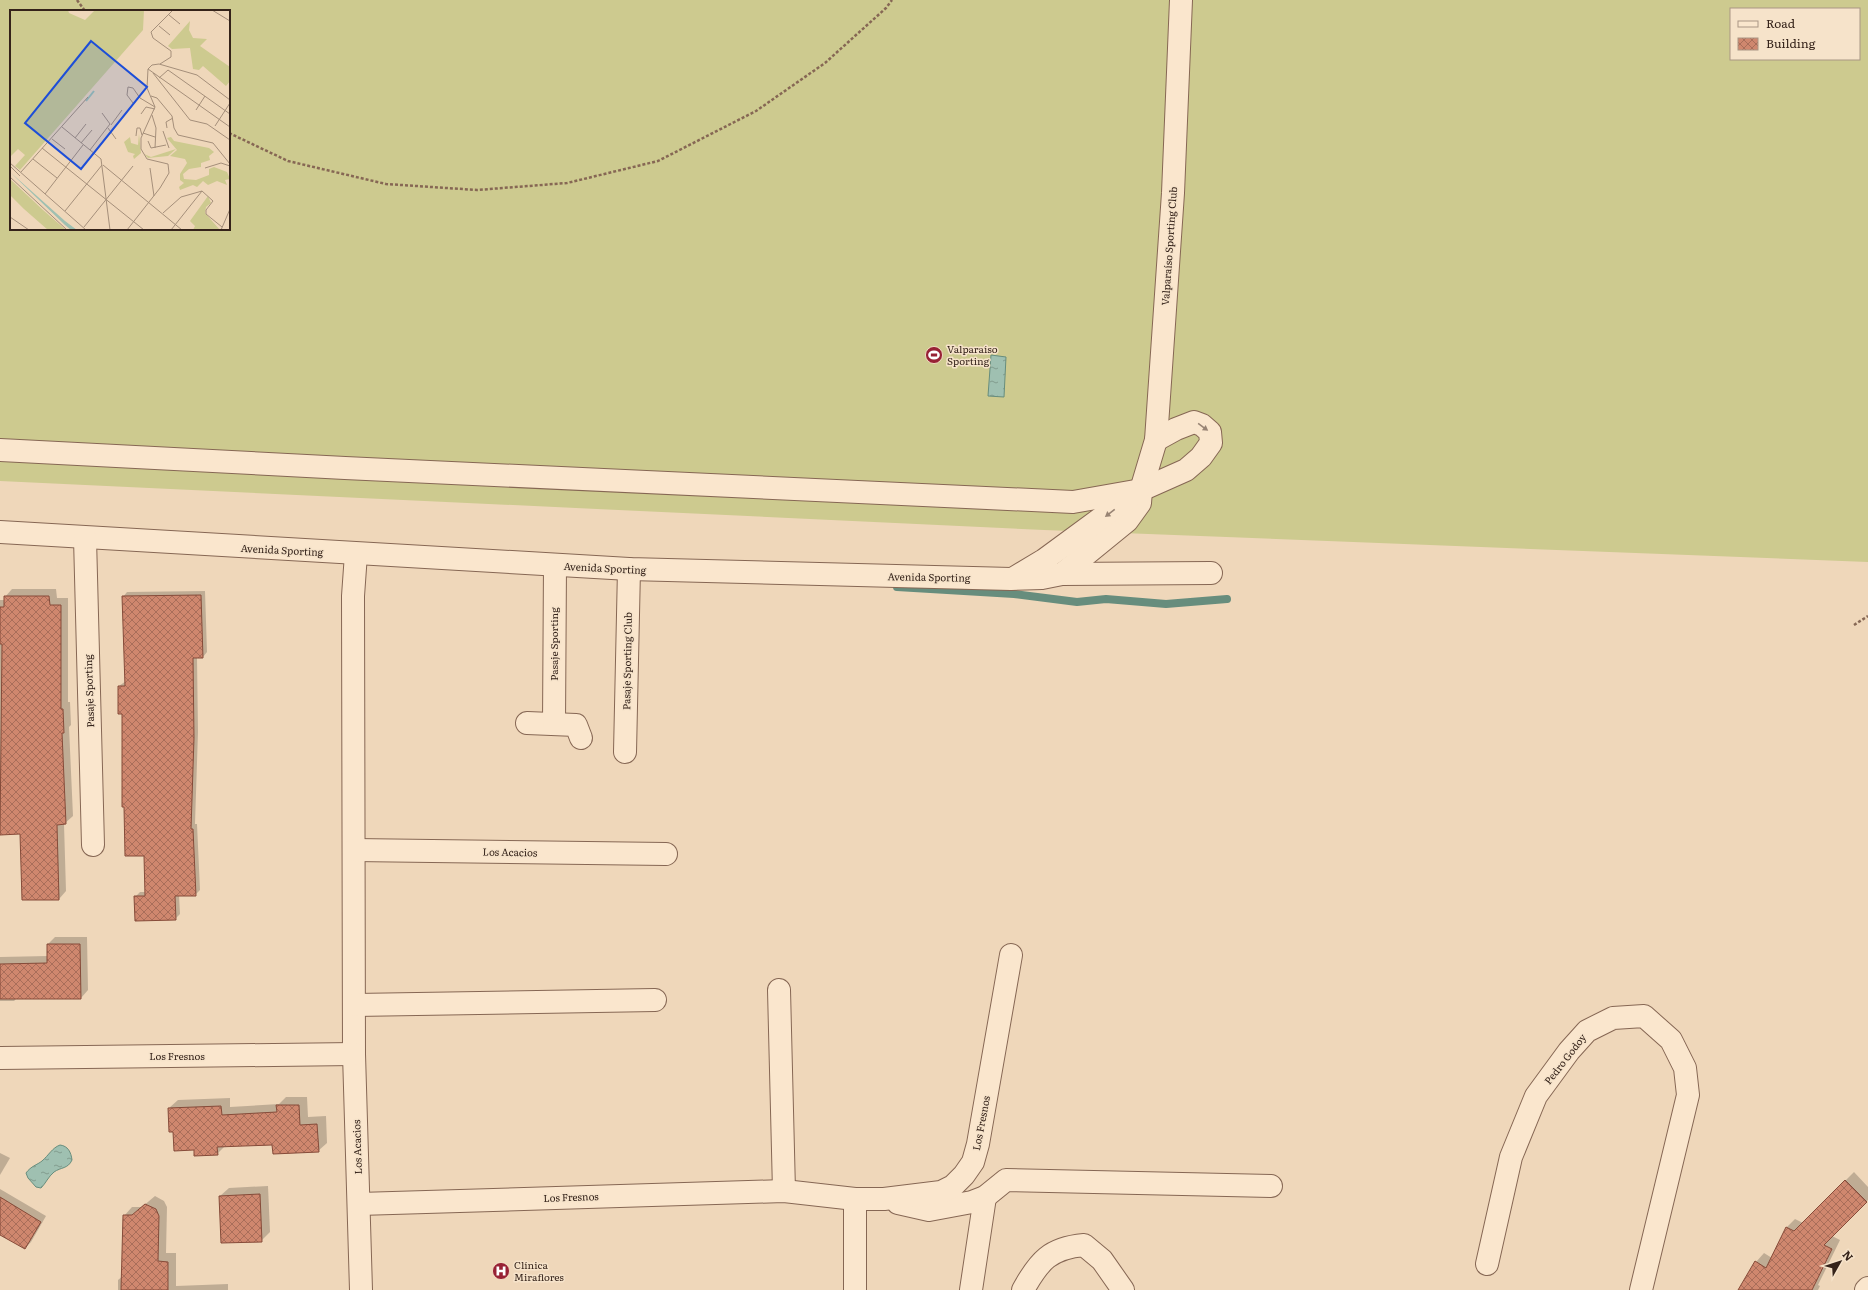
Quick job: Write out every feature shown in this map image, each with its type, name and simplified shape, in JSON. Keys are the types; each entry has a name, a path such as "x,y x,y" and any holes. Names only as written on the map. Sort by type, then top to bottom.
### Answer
{"street":[{"name":"Valparaíso Sporting Club","path":"1062,574 1128,521 1140,503 1141,490 1156,440 1173,193 1181,0"},
{"path":"1010,579 1051,555 1141,490 1186,470 1201,458 1211,443 1210,432 1202,425 1194,422 1176,428 1156,440"},
{"path":"0,450 361,469 1073,502 1141,490"},
{"name":"Avenida Sporting","path":"0,532 555,566 629,569 1010,579 1042,578 1062,574 1211,573"},
{"name":"Pasaje Sporting","path":"85,538 93,845"},
{"name":"Los Acacios","path":"356,554 353,596 354,1054 361,1290"},
{"name":"Pasaje Sporting","path":"554,723 555,566"},
{"name":"Pasaje Sporting Club","path":"625,752 629,569"},
{"path":"527,723 576,725 581,738"},
{"name":"Los Acacios","path":"354,850 666,854"},
{"name":"Los Fresnos","path":"359,1204 784,1191 855,1200 884,1200 941,1192 953,1186 964,1175 973,1162 978,1144 1011,955"},
{"path":"779,990 784,1191"},
{"path":"355,1005 655,1000"},
{"name":"Pedro Godoy","path":"1487,1264 1511,1157 1536,1096 1569,1051 1587,1031 1613,1018 1644,1016 1671,1040 1685,1068 1688,1095 1641,1290"},
{"name":"Los Fresnos","path":"0,1058 354,1054"},
{"path":"884,1200 929,1210 972,1202 985,1197 1006,1180 1272,1186"},
{"path":"971,1290 985,1197"},
{"path":"855,1200 855,1290"},
{"path":"1023,1290 1033,1272 1048,1255 1066,1246 1084,1245 1102,1260 1123,1290"}],"path":[{"path":"77,0 84,10"},
{"path":"230,133 288,161 386,184 477,190 567,183 658,162 756,112 825,63 886,8 892,0"},
{"path":"1854,625 1868,616"}],"shaded area":[{"name":"Valparaíso Sporting","path":"0,0 1868,0 1868,562 1044,530 0,481"}],"water":[{"path":"991,355 1006,357 1004,397 988,396"},
{"path":"60,1145 67,1148 71,1154 72,1160 66,1166 54,1172 41,1188 36,1187 28,1178 26,1173"}],"building":[{"path":"201,595 203,658 193,658 194,738 191,829 193,829 196,896 175,896 176,920 135,921 134,896 145,896 144,856 125,856 124,807 122,807 122,714 118,714 118,686 125,686 122,596"},
{"path":"4,596 49,596 50,605 61,605 61,709 63,709 64,733 62,733 66,824 57,825 59,900 22,900 20,834 0,835 2,644 0,644 0,607 4,607"},
{"path":"47,944 80,944 81,999 0,999 0,964 47,963"},
{"path":"276,1105 299,1105 300,1125 317,1124 319,1152 273,1154 272,1145 217,1147 218,1155 194,1156 194,1150 174,1151 173,1132 169,1132 168,1108 221,1106 222,1115 277,1112"},
{"path":"1845,1180 1867,1202 1824,1245 1832,1249 1812,1290 1738,1290 1755,1261 1766,1268 1786,1227 1794,1231"},
{"path":"260,1194 262,1242 221,1243 219,1196"},
{"path":"0,1197 41,1222 25,1249 0,1235"},
{"path":"145,1204 156,1209 159,1216 158,1261 168,1262 168,1290 121,1290 123,1215 132,1215"}],"waterway":[{"path":"897,587 1014,594 1077,602 1106,599 1166,604 1227,599"}],"place":[{"name":"Valparaíso Sporting","path":"934,355"},
{"name":"Clínica Miraflores","path":"501,1271"}]}
